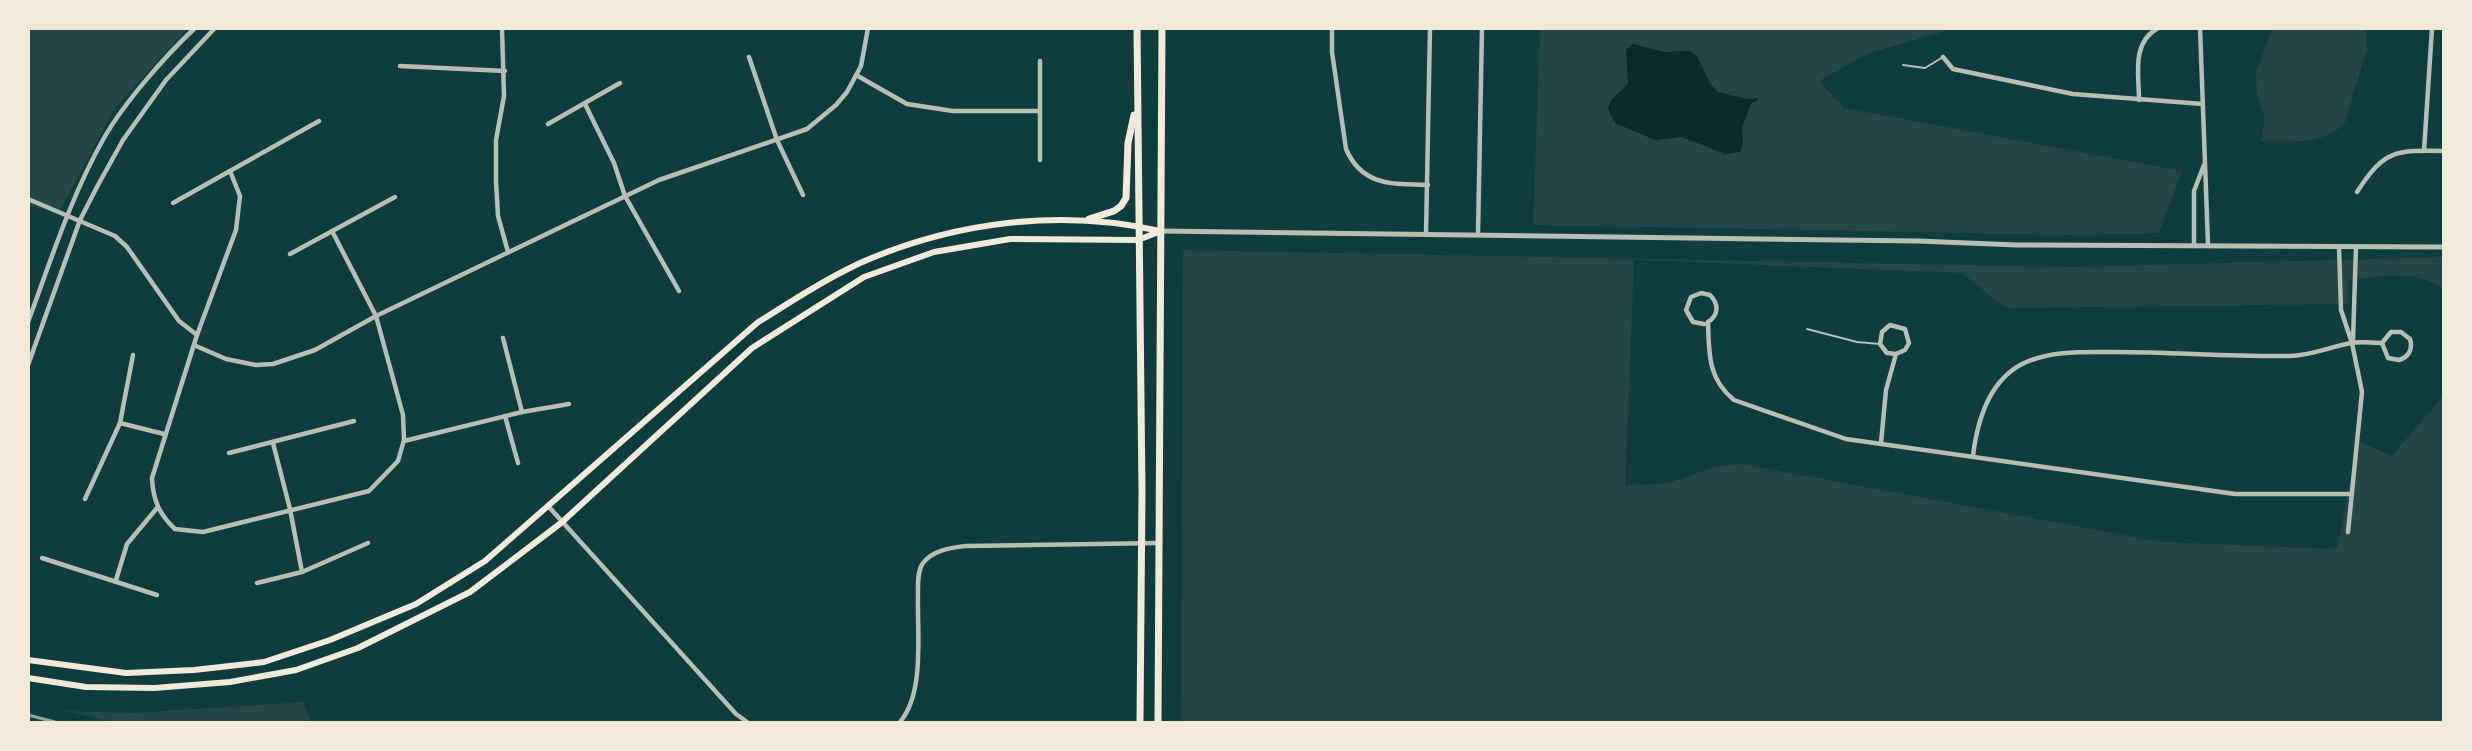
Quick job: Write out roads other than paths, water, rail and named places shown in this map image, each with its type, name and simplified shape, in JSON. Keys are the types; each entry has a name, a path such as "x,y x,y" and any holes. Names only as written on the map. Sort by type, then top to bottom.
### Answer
{"main road":[{"path":"1137,28 1140,723"},
{"path":"1158,723 1162,28"},
{"path":"1089,219 1114,211 1126,198 1128,143 1136,104"},
{"path":"28,660 126,673 194,670 264,662 330,640 416,604 485,561 757,323 809,290 886,253 948,234 1005,224 1089,219 1161,231"},
{"path":"28,678 86,687 154,688 230,681 296,670 358,648 470,592 561,523 752,348 864,277 934,252 1010,239 1138,240 1161,231"}],"street":[{"path":"28,322 68,215 105,137 178,44 195,28"},
{"path":"28,365 80,220 123,140 166,80 215,28"},
{"path":"502,28 505,71 504,96 496,140 496,183 498,216 508,252"},
{"path":"196,346 226,359 256,365 273,364 315,350 376,316 659,180 807,129 847,92 864,54 867,28"},
{"path":"1332,28 1332,52 1344,138 1351,159 1358,169 1376,182 1428,185"},
{"path":"1426,234 1430,28"},
{"path":"1478,234 1482,28"},
{"path":"2139,100 2138,53 2142,43 2158,28"},
{"path":"2200,28 2208,244"},
{"path":"2424,151 2432,28"},
{"path":"749,57 777,140 803,195"},
{"path":"1943,57 1953,69 2073,94 2203,104"},
{"path":"1040,61 1040,160"},
{"path":"400,66 505,71"},
{"path":"856,75 907,104 953,111 1039,111"},
{"path":"548,124 620,83"},
{"path":"585,104 614,162 625,196 679,291"},
{"path":"173,203 319,121"},
{"path":"2356,192 2374,166 2389,154 2444,151"},
{"path":"2194,244 2194,190 2205,162"},
{"path":"230,171 240,195 236,230 197,335 196,346 164,434 152,478 152,489 157,508 175,529 204,532 369,490 398,460 404,441 403,415 376,316 332,231"},
{"path":"290,254 395,197"},
{"path":"28,200 115,236 127,247 179,321 197,335"},
{"path":"1161,231 1478,234 1589,239 1918,241 2017,245 2208,244 2444,247"},
{"path":"2339,247 2341,310 2352,343 2362,392 2348,532"},
{"path":"2352,343 2356,247"},
{"path":"1704,324 1694,322 1686,310 1691,297 1701,293 1710,295 1717,305 1716,315 1708,322 1709,359 1721,390 1734,400 1846,439 2235,494 2352,494"},
{"path":"1900,326 1908,333 1908,343 1905,350 1896,354 1887,353 1880,344 1882,332 1886,328 1900,326"},
{"path":"2391,332 2401,332 2409,339 2411,348 2402,359 2393,360 2384,354 2382,343 2391,332"},
{"path":"503,338 522,412"},
{"path":"1973,456 1976,431 1984,407 1998,384 2021,365 2045,356 2065,352 2175,352 2288,356 2310,354 2352,343 2382,343"},
{"path":"1881,443 1886,390 1896,354"},
{"path":"85,499 120,423 133,355"},
{"path":"404,441 522,412 569,404"},
{"path":"505,416 518,463"},
{"path":"229,453 354,421"},
{"path":"120,423 164,434"},
{"path":"273,443 290,509 302,572"},
{"path":"549,507 561,523 736,714 747,723"},
{"path":"116,580 127,544 157,508"},
{"path":"257,583 302,572 368,543"},
{"path":"900,723 909,712 915,692 918,584 921,566 929,556 946,549 965,546 1158,543"},
{"path":"42,558 157,595"}],"lane":[{"path":"1903,65 1925,68 1943,57"},
{"path":"1807,329 1857,342 1880,344"}],"railway":[{"path":"28,715 55,722"}]}
